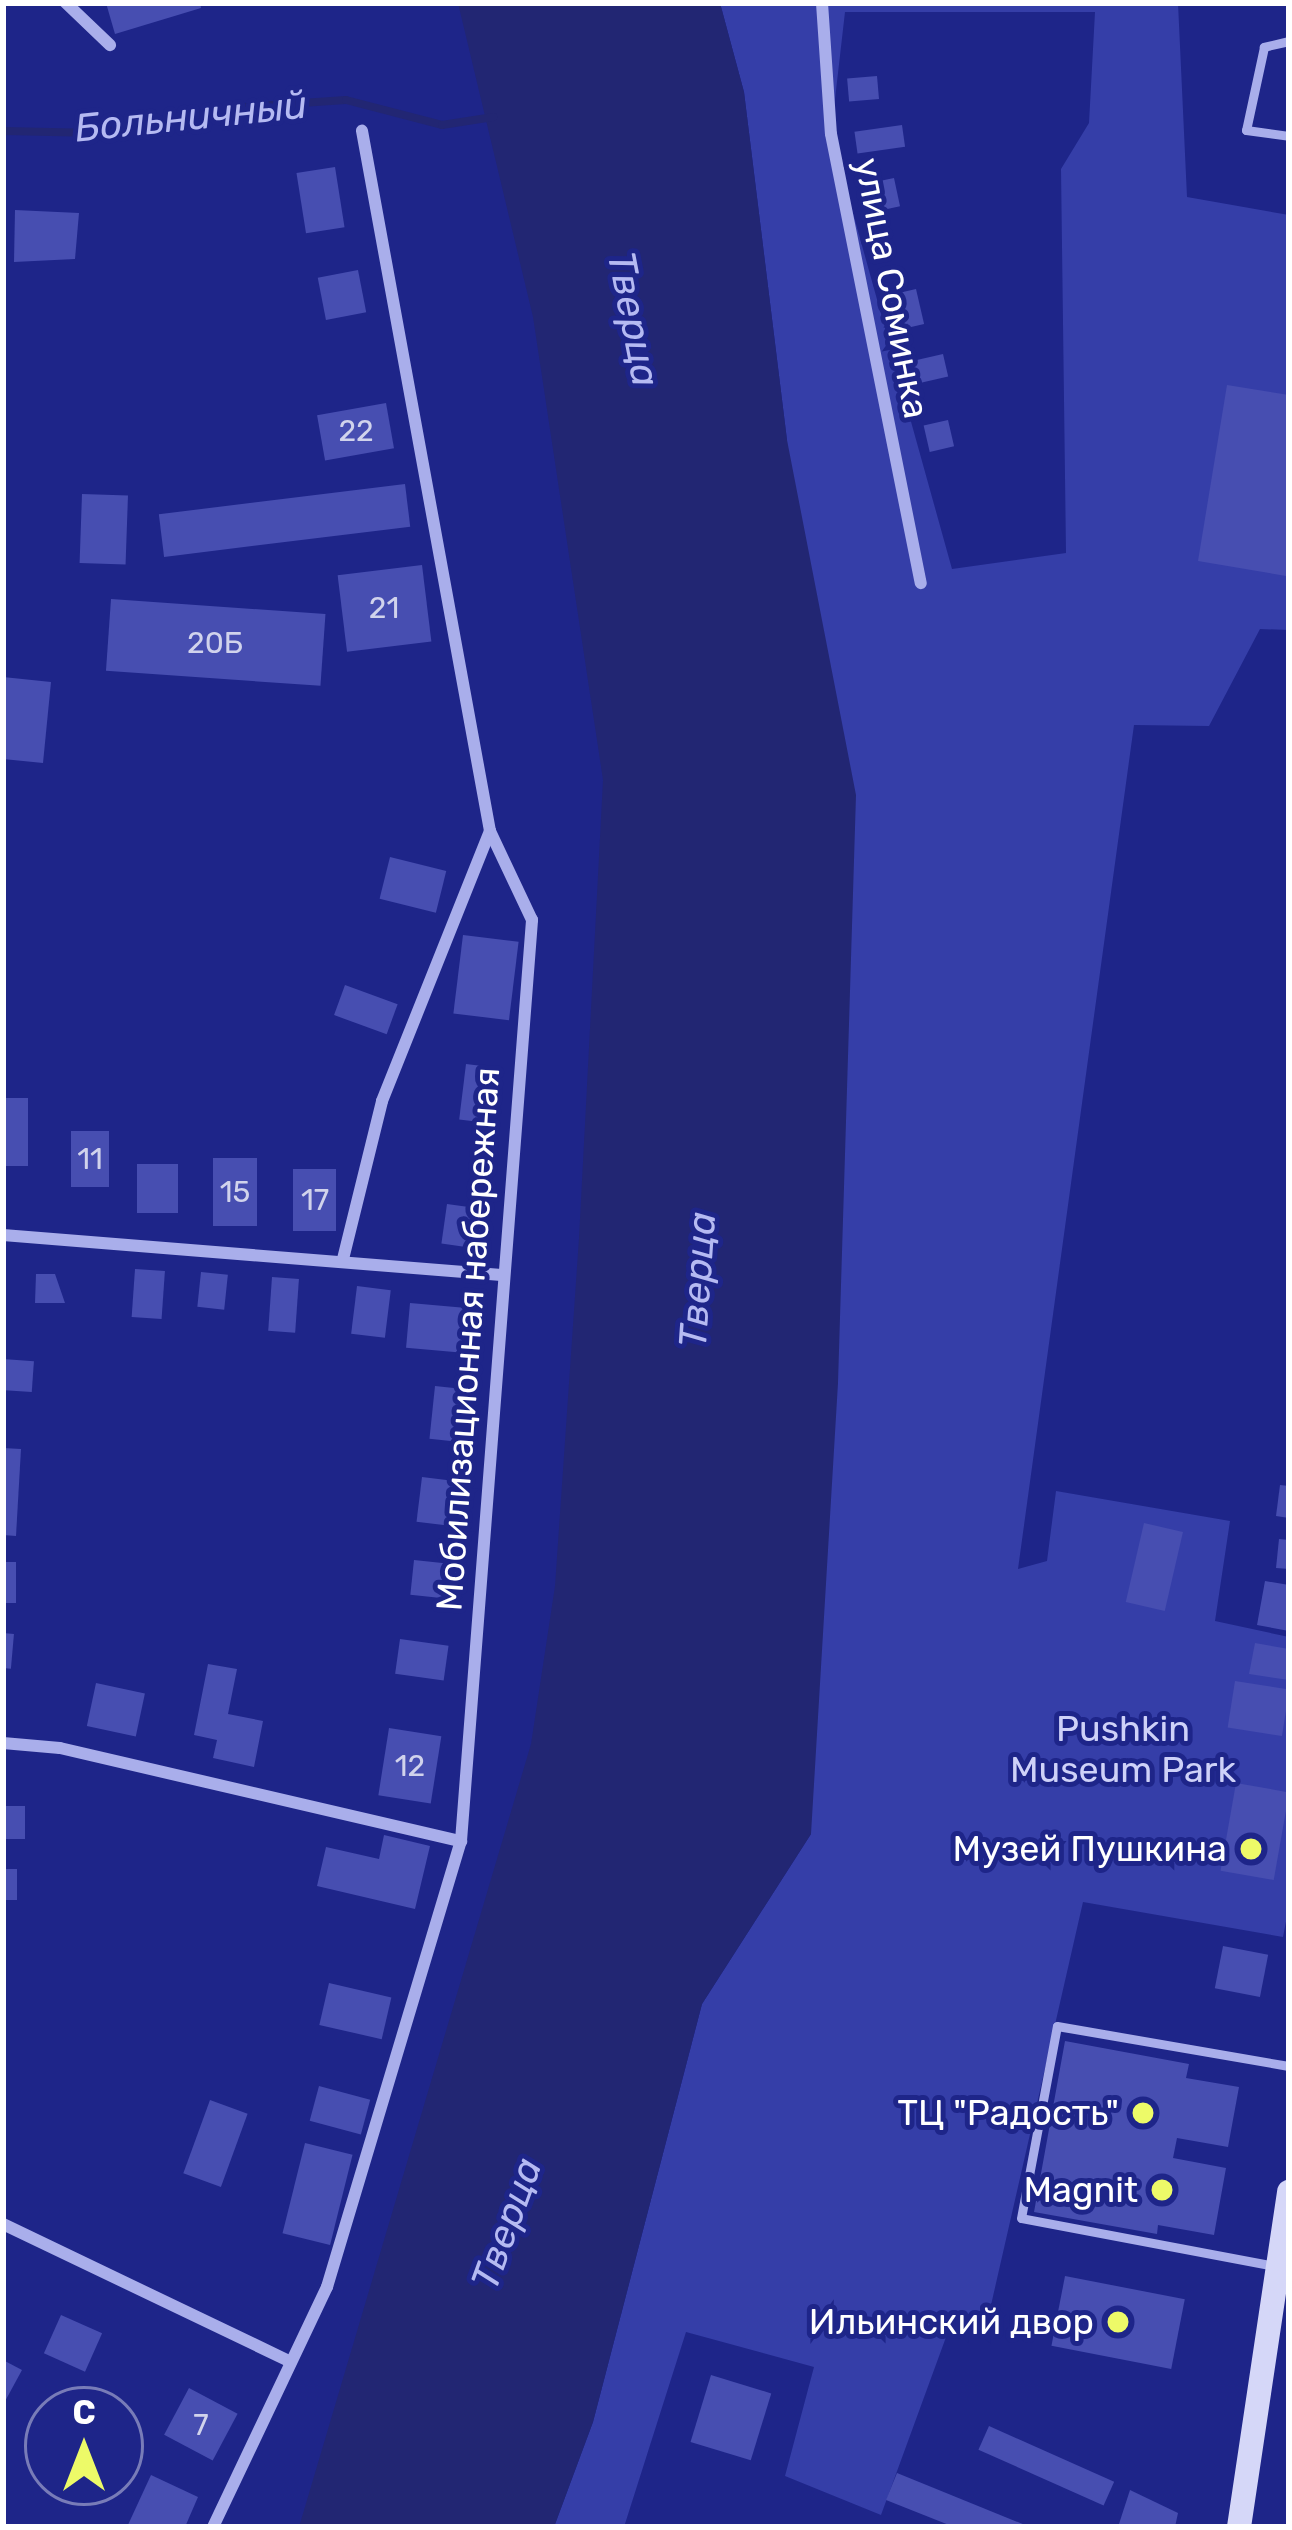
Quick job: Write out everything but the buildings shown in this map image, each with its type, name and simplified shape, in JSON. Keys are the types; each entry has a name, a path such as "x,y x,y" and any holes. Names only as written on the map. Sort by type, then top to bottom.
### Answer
{"main road":[{"path":"1239,2527 1279,2284 1289,2192"}],"street":[{"path":"66,3 110,45"},
{"name":"улица Соминка","path":"822,3 830,134 921,583"},
{"name":"Мобилизационная набережная","path":"214,2527 327,2287 461,1841 501,1275 532,920 490,831 362,131"},
{"path":"344,1259 382,1101 490,831"},
{"path":"3,1235 501,1275"},
{"path":"3,1743 60,1748 461,1841"},
{"path":"3,2224 291,2362"}],"lane":[{"path":"1289,41 1264,47 1246,130 1289,136"},
{"path":"1279,2284 1021,2218 1057,2026 1289,2066"}],"green space":[{"name":"Pushkin Museum Park","path":"720,3 1178,3 1187,197 1289,215 1289,630 1260,629 1209,726 1134,725 1018,1569 1047,1561 1056,1491 1230,1521 1215,1621 1289,1637 1289,1906 1283,1937 1083,1902 986,2327 953,2318 881,2515 785,2476 814,2367 686,2332 624,2527 554,2527 593,2422 702,2004 811,1834 787,440 744,92","holes":["845,12 1095,12 1089,123 1061,169 1066,553 952,569 831,134"]}],"water":[{"name":"Тверца","path":"458,3 720,3 744,92 787,440 856,795 838,1383 811,1834 702,2004 593,2422 554,2527 299,2527 531,1744 555,1586 579,1238 603,780 533,317"}],"waterway":[{"name":"Больничный","path":"3,131 98,133 244,107 346,100 442,125 493,117"}],"place":[{"name":"Музей Пушкина","path":"1251,1849"},
{"name":"ТЦ \"Радость\"","path":"1143,2113"},
{"name":"Magnit","path":"1162,2190"},
{"name":"Ильинский двор","path":"1118,2322"}]}
